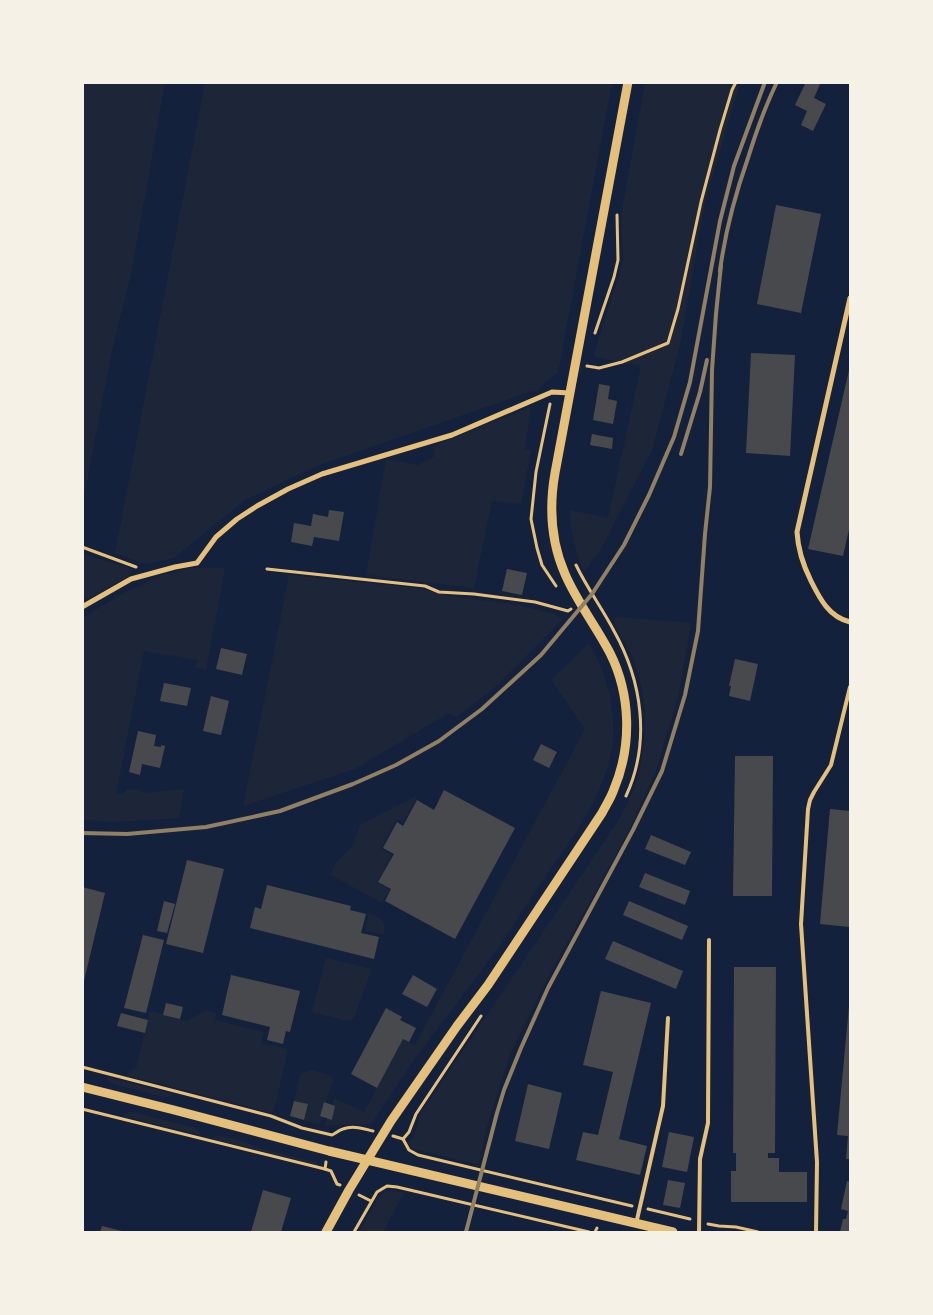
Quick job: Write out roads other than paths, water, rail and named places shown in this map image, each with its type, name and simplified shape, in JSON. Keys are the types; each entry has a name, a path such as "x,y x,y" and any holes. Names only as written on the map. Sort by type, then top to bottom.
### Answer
{"street":[{"path":"326,1232 349,1190 397,1113 488,984 602,813 614,790 623,760 626,740 626,708 618,672 611,654 568,582 555,540 552,515 553,484 628,82"},
{"path":"850,298 797,532 802,560 822,602 836,616 850,622"},
{"path":"82,607 131,579 152,572 197,563 216,537 237,519 288,489 322,474 452,435 552,392 570,393"},
{"path":"82,1087 367,1160 673,1232"}],"lane":[{"path":"816,1232 817,1162 801,931 808,809 810,800 831,765 850,687"},
{"path":"699,1232 700,1159 708,1123 709,940"},
{"path":"636,1224 663,1106 668,1018"}],"railway":[{"path":"82,833 127,834 206,827 280,811 353,784 396,765 439,741 482,709 541,655 592,594 624,545 649,495 674,437 690,382 720,221 734,166 765,82"},
{"path":"720,271 731,214 739,186 754,139 777,82"},
{"path":"466,1232 497,1113 521,1048 548,988 633,830 662,771 685,695 698,631 710,487 712,370 721,265"},
{"path":"681,454 700,392 707,360"}]}
